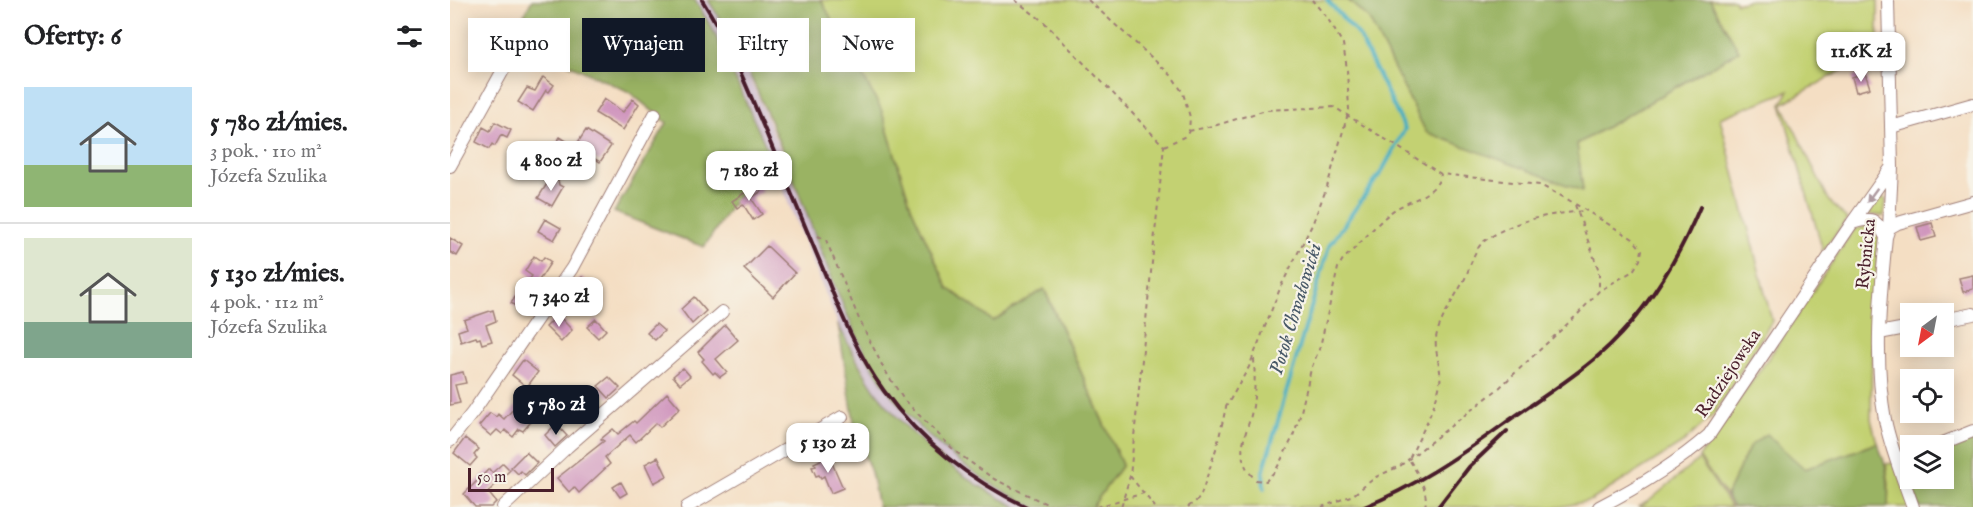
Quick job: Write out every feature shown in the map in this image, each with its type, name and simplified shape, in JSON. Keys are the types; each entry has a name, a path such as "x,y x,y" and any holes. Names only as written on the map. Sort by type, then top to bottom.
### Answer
{"street":[{"name":"Rybnicka","path":"1888,0 1892,167 1879,311 1879,376 1884,410 1897,460 1913,507"},
{"path":"450,166 502,72"},
{"path":"1891,127 1973,104"},
{"path":"450,441 473,412 572,268 654,114"},
{"name":"Radziejowska","path":"1599,507 1637,487 1682,458 1709,435 1892,167"},
{"path":"1852,223 1867,219 1879,224 1887,232 1898,223 1973,202"},
{"path":"503,507 567,447 722,312"},
{"path":"1954,318 1973,314"},
{"path":"1879,333 1900,329"},
{"path":"687,507 842,417"},
{"path":"1954,438 1973,431"}],"path":[{"path":"1015,0 1044,22 1164,146 1130,476 1121,507"},
{"path":"1088,0 1140,50 1172,76 1183,93 1190,117 1189,130 1186,136 1164,146"},
{"path":"1188,507 1200,498 1217,446 1226,407 1249,367 1281,286 1312,225 1327,187 1349,110 1343,44 1328,19 1312,0"},
{"path":"1189,130 1217,125 1266,110 1334,107 1441,174 1540,185 1633,239 1642,250 1640,260 1633,271 1599,291 1578,314 1498,389 1400,466 1376,477 1353,495 1322,507"},
{"path":"1253,356 1255,391 1250,421 1242,446 1242,458 1250,474 1256,480 1266,481 1276,470 1292,439 1300,416 1311,369 1320,347 1338,268 1391,211 1405,205 1436,185 1441,174"},
{"path":"1575,204 1599,271 1599,291"},
{"path":"1409,459 1431,413 1440,386 1441,370 1436,338 1465,280 1469,264 1482,243 1507,228 1529,219 1547,214 1587,211"},
{"path":"818,236 826,240 859,319 884,369 904,400 956,452 994,479 1052,506 1060,507"},
{"path":"1409,459 1424,488 1425,507"},
{"path":"1130,476 1156,507"},
{"path":"1097,507 1144,493"}],"shaded area":[{"path":"695,0 708,0 720,18 717,18 717,38"},
{"path":"733,72 747,72 845,311 872,366 901,406 987,481 1037,507 1017,507 991,494 953,467 907,428 876,392 838,324"}],"green space":[{"path":"532,0 695,0 717,39 717,72 732,72 768,151 704,247 614,212 667,123 629,92 586,72 705,72 705,18 582,18 582,70 570,65 570,18 523,18"},
{"path":"708,0 821,0 831,18 821,18 821,72 861,72 881,109 911,207 948,288 993,321 1044,289 1122,465 1092,507 1037,507 1007,493 947,452 918,426 892,396 871,364 852,326 759,94 748,72 809,72 809,18 719,18"},
{"path":"821,0 1348,0 1369,19 1426,132 1583,190 1577,144 1739,51 1710,0 1734,0 1736,3 1751,0 1878,0 1878,50 1782,104 1829,200 1847,219 1823,251 1781,104 1789,91 1720,118 1772,321 1714,414 1684,442 1592,500 1560,507 1092,507 1122,465 1045,290 993,321 948,288 911,207 881,109 861,72 915,72 915,18 831,18"},
{"path":"1348,0 1710,0 1739,51 1577,144 1583,191 1426,132 1369,19"},
{"path":"1882,197 1886,200 1884,216 1867,214 1874,202"},
{"path":"1869,226 1879,237 1872,331 1871,419 1877,443 1805,469 1750,446 1726,496 1699,457 1774,350 1854,229"},
{"path":"838,324 856,359 891,411 923,443 959,472 1017,507 878,507 871,472 856,434"},
{"path":"1766,434 1805,469 1877,443 1887,474 1888,507 1733,507 1726,496 1750,446"},
{"path":"1973,436 1973,507 1920,507 1913,489 1954,489 1954,443"},
{"path":"1699,459 1731,507 1638,507 1649,501"},
{"path":"1900,462 1900,489 1913,489 1920,507 1888,507 1889,483 1886,464"}],"building":[{"path":"1865,73 1870,88 1856,92 1852,77"},
{"path":"543,77 554,85 549,92 546,90 533,111 518,102 527,88 535,91"},
{"path":"604,99 623,112 633,99 639,104 623,130 595,113"},
{"path":"495,122 511,130 507,138 501,135 495,146 492,144 489,149 476,142 483,127 490,131"},
{"path":"586,130 611,146 600,162 575,147"},
{"path":"560,137 577,148 572,156 555,145"},
{"path":"550,179 558,180 559,185 563,187 552,206 538,198"},
{"path":"758,184 762,191 751,198 762,214 753,220 743,204 737,208 732,201"},
{"path":"545,219 561,228 554,240 538,231"},
{"path":"1932,223 1936,237 1921,241 1917,227"},
{"path":"450,238 463,246 457,256 450,252"},
{"path":"767,246 795,273 773,297 744,269"},
{"path":"534,256 541,261 544,257 551,262 536,285 529,280 532,276 525,271"},
{"path":"1973,275 1973,289 1963,292 1959,278"},
{"path":"582,277 593,289 578,304 566,292"},
{"path":"521,289 534,298 525,312 511,303"},
{"path":"694,297 706,311 692,324 681,309"},
{"path":"493,310 496,321 486,325 492,341 482,344 480,338 476,337 461,342 458,331 467,328 464,320"},
{"path":"558,315 572,330 561,342 546,327"},
{"path":"596,319 606,330 598,338 587,327"},
{"path":"656,324 664,331 655,340 647,333"},
{"path":"725,325 738,340 716,359 727,372 720,377 715,372 713,374 698,352"},
{"path":"523,360 538,372 527,387 512,375"},
{"path":"683,368 690,376 680,384 673,376"},
{"path":"463,372 466,383 455,385 460,403 450,405 450,375"},
{"path":"609,377 620,388 609,398 598,386"},
{"path":"667,393 680,408 660,427 656,423 636,442 630,435 605,457 610,464 579,493 574,487 569,492 557,478 604,441 601,439 613,429 618,434 634,421 636,423"},
{"path":"535,397 543,403 541,405 543,408 523,431 519,429 513,437 505,430 502,434 497,430 491,436 479,426 490,413 496,417 498,414 504,419 519,403 526,408"},
{"path":"556,424 567,436 555,447 545,435"},
{"path":"465,438 479,449 474,455 477,458 470,466 454,453"},
{"path":"526,452 537,463 525,475 521,471 518,474 511,467"},
{"path":"829,456 843,488 831,493 824,476 821,478 819,475 816,476 812,467 816,466 814,463"},
{"path":"658,457 667,476 654,483 645,464"},
{"path":"503,463 510,470 488,492 496,502 491,507 475,507 464,494 489,469 492,473"},
{"path":"621,482 627,493 620,497 613,487"}],"waterway":[{"name":"Potok Chwałowicki","path":"1264,488 1263,472 1329,246 1382,171 1405,129 1359,36 1327,0"}],"railway":[{"path":"702,0 738,66 844,319 875,377 898,409 930,443 986,485 1027,507"},
{"path":"1364,507 1418,481 1452,460 1587,366 1615,340 1658,288 1681,249 1700,207"},
{"path":"1438,507 1469,467 1507,431"}]}
